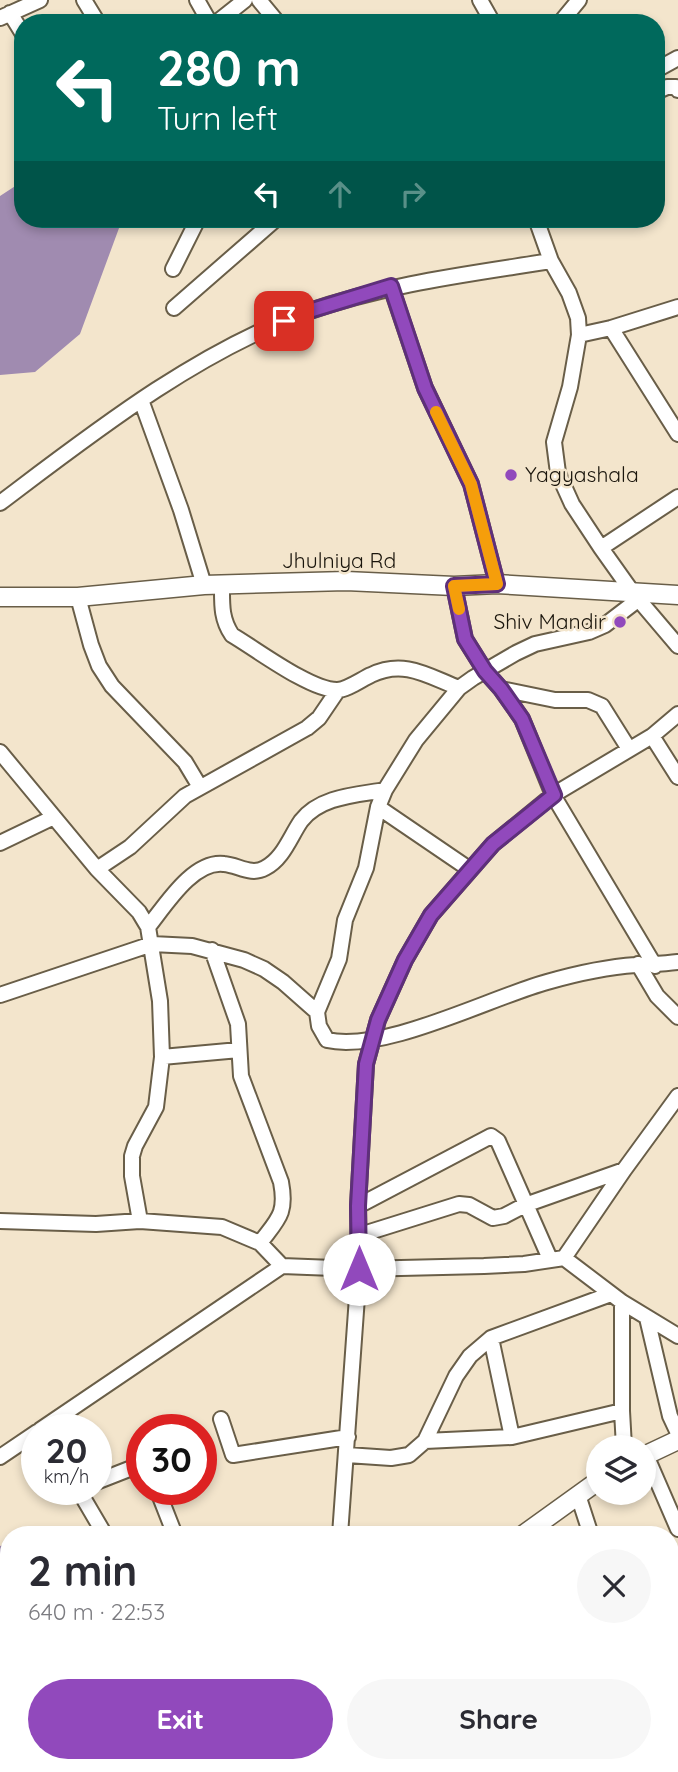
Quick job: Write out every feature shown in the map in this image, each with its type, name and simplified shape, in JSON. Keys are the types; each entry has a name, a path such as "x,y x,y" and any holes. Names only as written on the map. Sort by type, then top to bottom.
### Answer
{"street":[{"path":"5,15 40,0"},
{"path":"227,14 245,0"},
{"path":"173,269 194,228"},
{"path":"174,308 266,228"},
{"path":"539,228 551,261 569,293 578,318 579,335 569,387 554,442 558,473 572,505 601,548 636,596 678,646"},
{"path":"0,502 100,427 141,400 219,353 262,331 306,312 391,286 551,261"},
{"path":"391,286 425,388 471,484 497,584"},
{"path":"579,335 678,307"},
{"path":"611,328 678,434"},
{"path":"141,400 181,510 213,585 225,625 232,635 299,676 319,686 338,690"},
{"path":"601,548 678,497"},
{"name":"Jhulniya Rd","path":"0,597 78,597 213,585 346,581 454,586 497,584 636,596 678,595"},
{"path":"454,586 465,639 485,671 522,719 554,795 655,966"},
{"path":"636,596 605,625 589,632 535,644 459,688 416,740 385,790 378,807 366,868 345,920 338,960 317,1012 319,1026 327,1040 340,1043 372,1041 547,982 638,964 655,966 678,962"},
{"path":"78,597 99,666 112,686 185,762 200,787"},
{"path":"97,869 130,847 169,809 200,787 307,728 319,718 338,690 379,671 397,667 413,670 459,688"},
{"path":"501,689 555,700 587,700 602,706 629,749"},
{"path":"340,1526 359,1269 358,1206 366,1064 378,1020 417,936 469,869 493,844 554,795 652,736 678,714"},
{"path":"652,736 678,777"},
{"path":"0,752 97,869 139,912 148,927 162,1026 162,1057 156,1107 132,1156 139,1221"},
{"path":"148,927 194,871 222,863 254,872 264,869 276,860 303,819 317,807 334,800 385,790"},
{"path":"378,807 469,869"},
{"path":"0,843 54,817"},
{"path":"0,995 152,944 212,950 244,960 264,969 317,1012"},
{"path":"212,950 238,1024 241,1076 281,1182 284,1197 281,1216 260,1243"},
{"path":"638,964 657,996 678,1017"},
{"path":"162,1057 239,1050"},
{"path":"65,1414 282,1266 359,1269 484,1266 524,1264 557,1258 678,1096"},
{"path":"358,1206 491,1136 498,1142 525,1205 557,1258 647,1318 674,1330"},
{"path":"359,1235 459,1204 469,1205 493,1218 504,1216 525,1205 624,1170"},
{"path":"0,1221 96,1224 139,1221 222,1227 260,1243 282,1266"},
{"path":"347,1455 391,1458 409,1455 425,1441 456,1376 470,1356 491,1338 617,1298"},
{"path":"617,1298 623,1435"},
{"path":"647,1318 670,1416 678,1433"},
{"path":"491,1338 512,1437"},
{"path":"425,1441 512,1437 622,1411"},
{"path":"221,1419 233,1455 348,1437"},
{"path":"656,1451 678,1440"},
{"path":"0,1457 21,1443"},
{"path":"656,1480 677,1526"},
{"path":"535,1526 586,1489"},
{"path":"578,1495 588,1526"},
{"path":"88,1505 100,1526"},
{"path":"164,1505 172,1526"}],"shaded area":[{"path":"14,187 14,228 119,228 80,334 35,372 0,375 0,196"}],"slow traffic":[{"path":"436,412 471,484 497,584 454,586 459,609"}],"place":[{"name":"Yagyashala","path":"511,475"},
{"name":"Shiv Mandir","path":"620,622"}],"route":[{"path":"284,321 391,286 425,388 471,484 497,584 454,586 465,639 485,671 522,719 554,795 493,844 431,915 417,936 378,1020 366,1064 358,1206 359,1269"}]}
